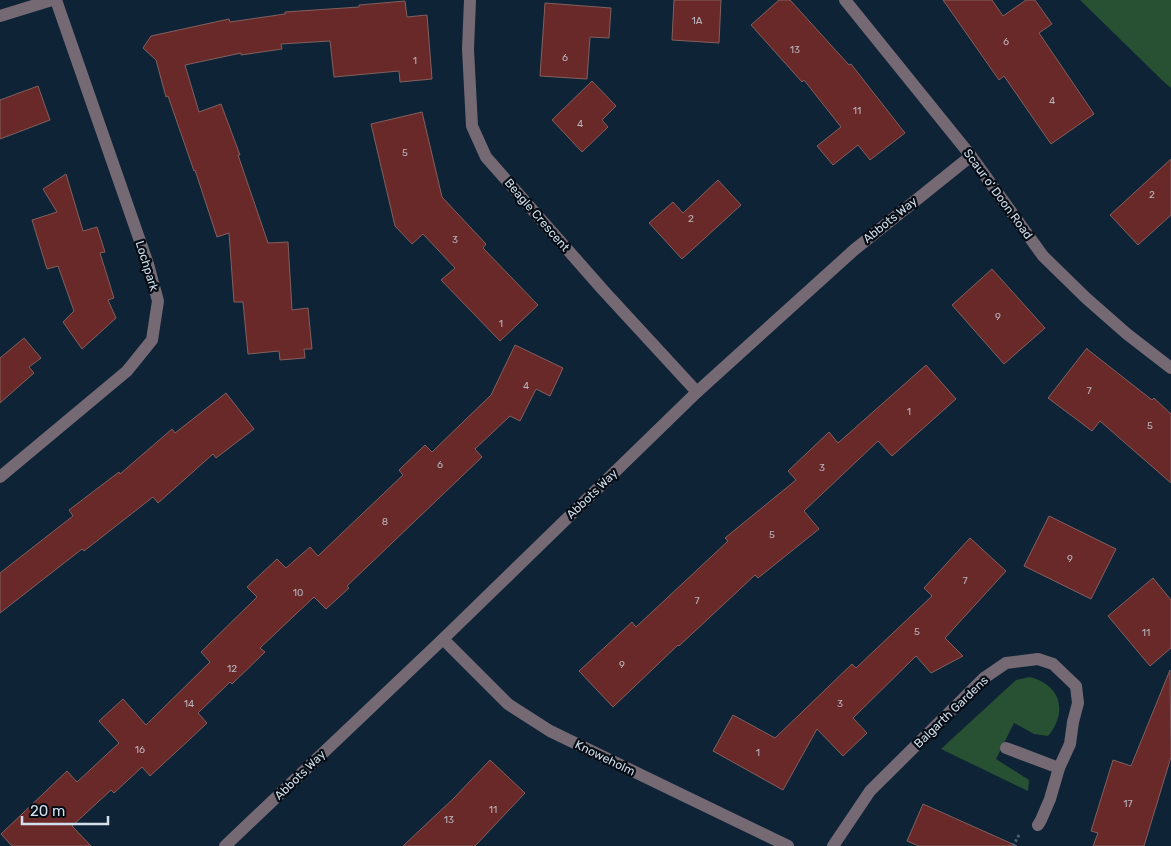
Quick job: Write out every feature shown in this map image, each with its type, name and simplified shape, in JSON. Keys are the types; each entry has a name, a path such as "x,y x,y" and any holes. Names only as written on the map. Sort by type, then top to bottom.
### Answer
{"street":[{"path":"0,16 52,0"},
{"name":"Lochpark","path":"0,477 127,371 152,340 158,301 148,264 56,0"},
{"name":"Beagle Crescent","path":"470,0 468,49 472,126 486,157 603,290 697,392"},
{"name":"Scaur o' Doon Road","path":"845,0 971,156 1043,256 1086,298 1127,334 1171,368"},
{"name":"Abbots Way","path":"225,846 443,639 697,392 854,250 971,156"},
{"name":"Knoweholm","path":"443,639 508,704 550,731 788,846"},
{"name":"Balgarth Gardens","path":"833,846 870,791 984,678 1006,663 1038,659 1053,664 1076,686 1078,703 1070,744 1059,768 1050,798 1038,826"},
{"path":"1006,748 1059,768"}],"green space":[{"path":"1080,0 1171,0 1171,88 1165,83"},
{"path":"1030,677 1049,686 1055,693 1058,700 1058,718 1048,736 1034,734 1014,723 996,759 1029,780 1028,791 941,749 1016,680"}],"building":[{"path":"674,0 721,0 719,43 672,40"},
{"path":"779,0 790,0 849,65 851,64 905,133 870,160 858,145 833,165 817,146 841,127 804,80 802,82 751,25"},
{"path":"943,0 992,0 1003,16 1026,0 1035,0 1052,24 1039,33 1094,114 1051,144 1004,76 999,80"},
{"path":"405,1 407,17 427,15 432,79 400,82 399,71 334,77 330,41 281,44 282,49 241,55 241,53 185,65 199,112 221,104 240,155 238,155 268,243 288,242 292,310 308,308 312,349 304,349 305,358 280,360 279,351 248,354 243,302 234,302 229,233 217,237 195,170 168,96 166,97 156,60 143,48 151,36 229,19 230,22 285,14 285,12 359,7 359,5"},
{"path":"545,3 611,8 609,38 590,37 587,79 540,76"},
{"path":"592,81 616,106 602,120 608,127 582,152 552,120"},
{"path":"38,86 50,120 0,139 0,100"},
{"path":"422,112 442,197 486,244 483,248 538,305 500,341 441,280 455,268 423,234 412,244 395,226 371,124"},
{"path":"1171,159 1171,215 1138,245 1110,215"},
{"path":"66,174 83,231 97,227 105,252 100,253 114,298 108,300 116,318 82,349 63,322 74,311 58,266 47,269 32,220 57,212 43,189"},
{"path":"718,180 741,205 682,259 649,223 673,202 683,213"},
{"path":"992,269 1045,328 1004,364 952,305"},
{"path":"24,338 41,358 29,367 34,373 0,403 0,358"},
{"path":"515,345 563,368 550,396 536,389 520,421 510,416 475,449 482,457 347,586 349,588 326,609 314,597 260,648 265,652 198,713 207,723 150,776 142,767 114,793 111,790 72,826 91,846 12,846 1,834 67,771 77,782 119,743 99,721 123,699 146,725 210,662 201,652 257,597 247,587 277,559 286,568 310,547 318,556 403,475 399,470 425,445 432,452 491,395"},
{"path":"1087,348 1152,400 1154,398 1171,414 1171,483 1100,421 1092,431 1048,398"},
{"path":"926,365 956,399 892,456 878,441 804,511 819,529 758,578 755,575 613,707 579,671 632,622 636,627 728,541 725,538 796,480 788,471 829,432 838,443"},
{"path":"226,393 254,429 216,458 213,454 158,503 153,497 0,613 0,573 73,516 69,510 119,472 120,474 172,429 175,433"},
{"path":"1049,516 1116,549 1091,599 1024,566"},
{"path":"970,538 1006,571 945,638 963,656 931,673 916,656 853,718 867,733 843,756 817,729 783,790 713,751 733,715 775,738 852,664 856,668 932,596 924,588"},
{"path":"1153,578 1171,600 1171,648 1150,666 1108,616"},
{"path":"1170,670 1171,757 1144,846 1093,846 1098,833 1091,831 1113,760 1131,766"},
{"path":"490,760 525,793 475,846 403,846 454,798"},
{"path":"923,804 1017,846 919,846 907,841"}]}
